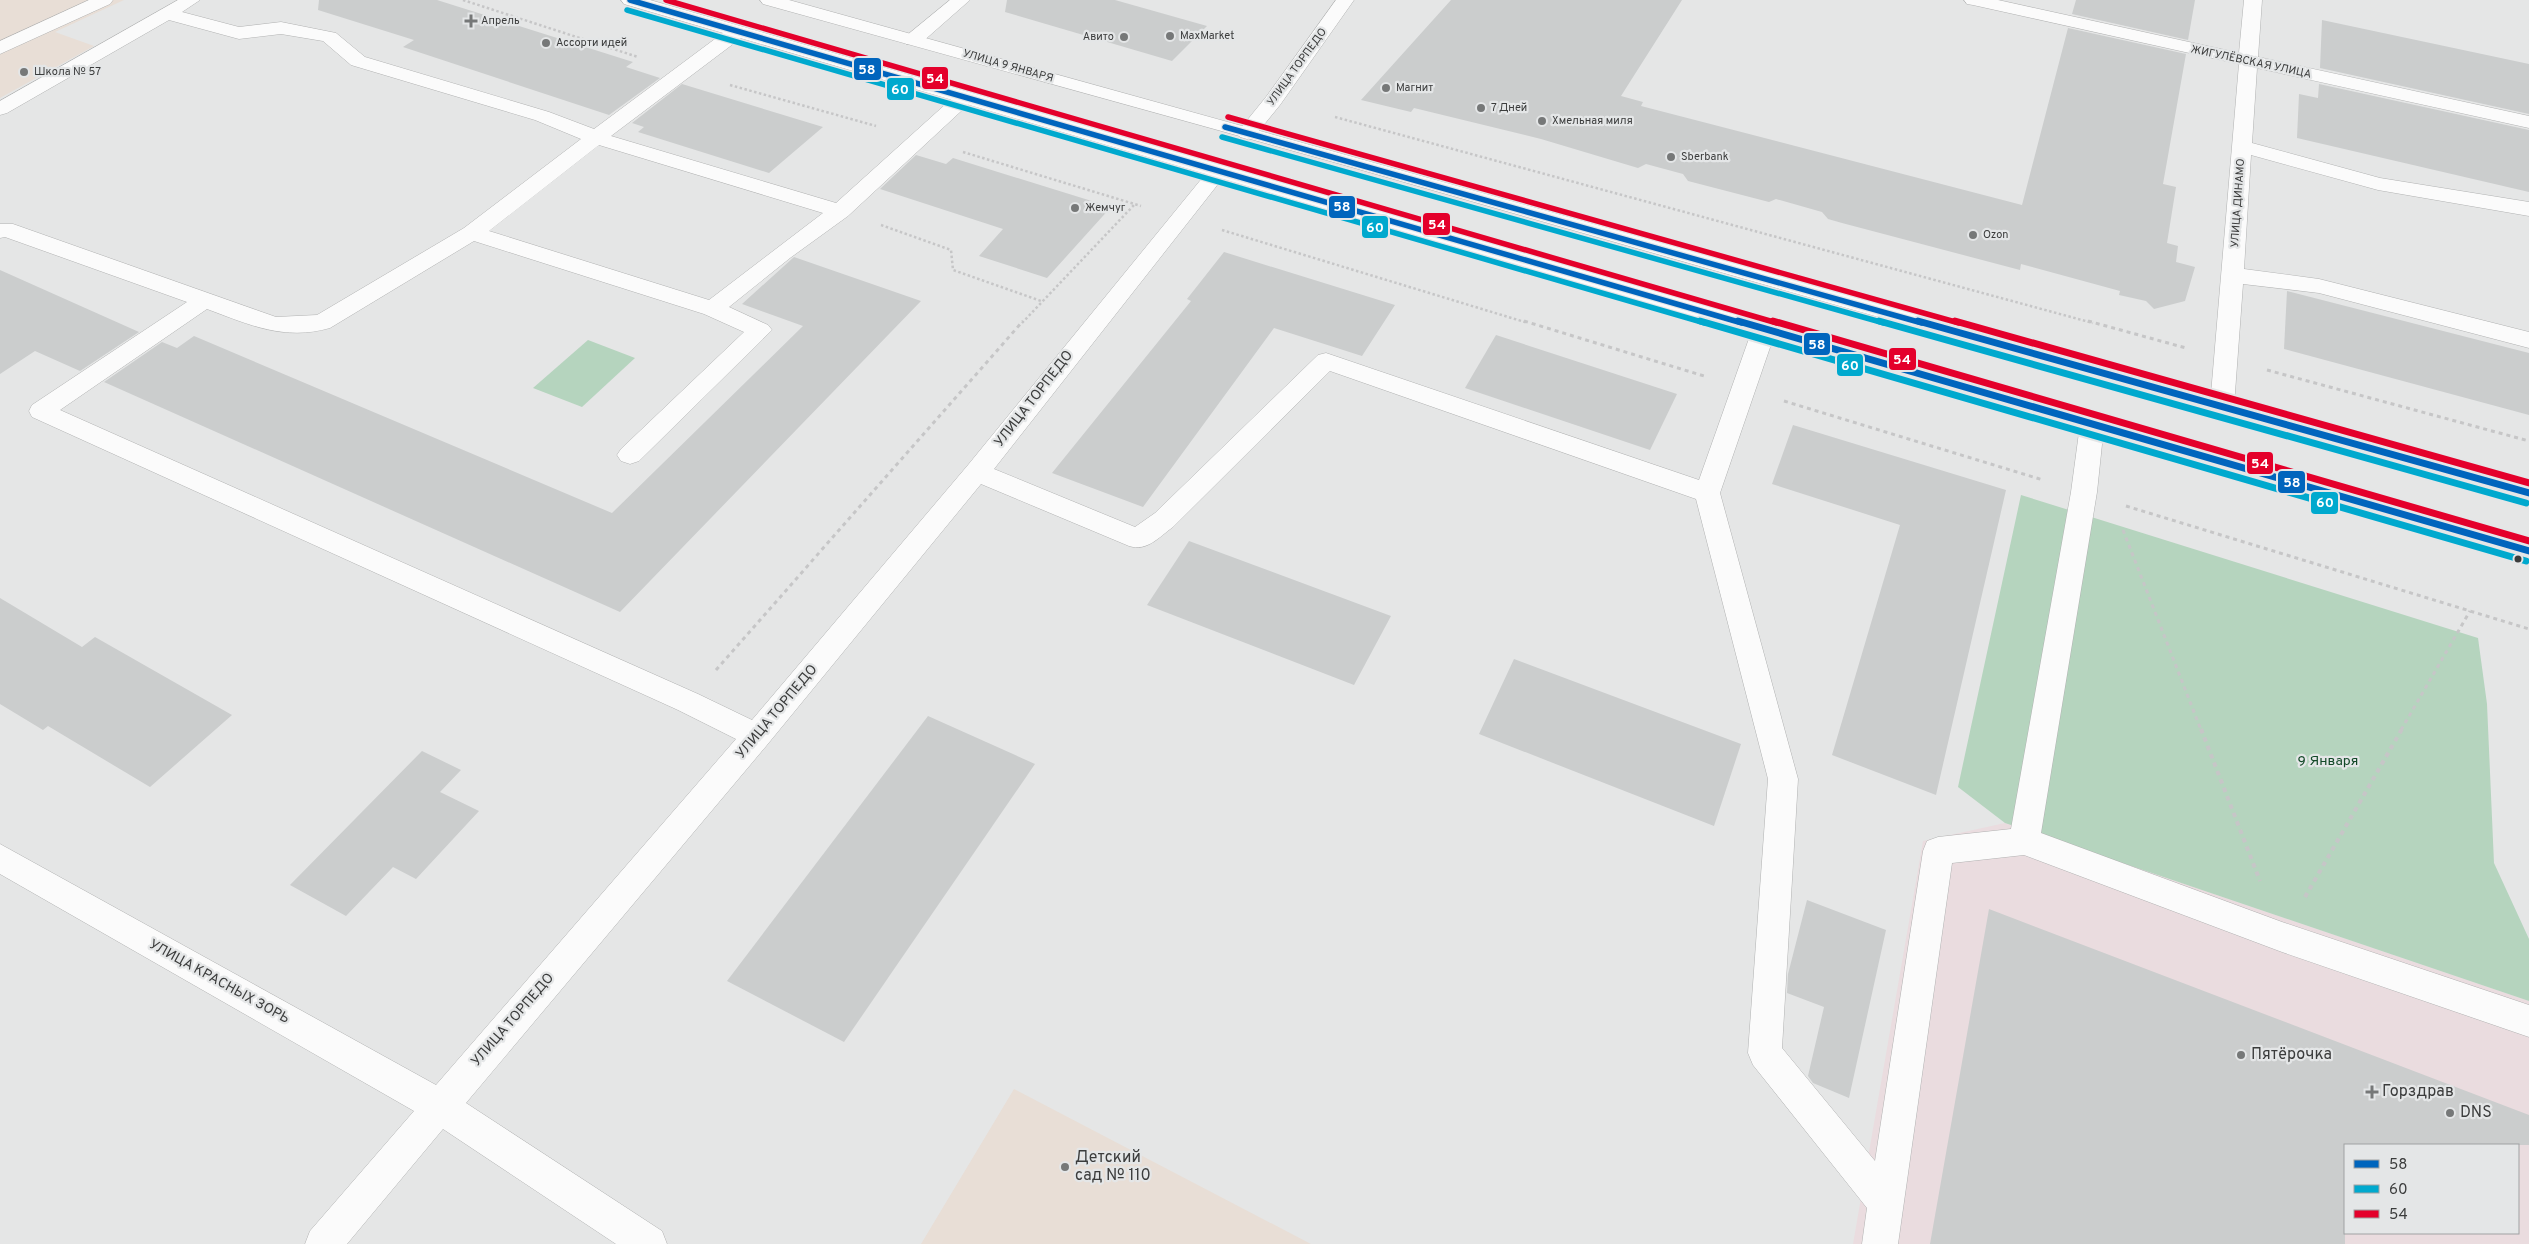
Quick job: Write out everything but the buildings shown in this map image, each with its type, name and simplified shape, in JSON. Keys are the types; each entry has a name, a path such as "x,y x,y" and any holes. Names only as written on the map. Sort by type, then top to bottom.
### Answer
{"main road":[{"path":"0,48 104,0"},
{"path":"0,109 191,0"},
{"path":"630,0 2529,551"},
{"name":"УЛИЦА 9 ЯНВАРЯ","path":"769,0 2529,493"},
{"path":"913,40 960,0"},
{"name":"УЛИЦА ТОРПЕДО","path":"1247,133 1273,101 1345,0"},
{"name":"ЖИГУЛЁВСКАЯ УЛИЦА","path":"1972,0 2248,62 2529,122"},
{"name":"УЛИЦА ДИНАМО","path":"2222,406 2253,0"},
{"path":"167,14 239,33 281,28 330,37 358,60 542,116 598,138 840,211"},
{"path":"0,231 5,229 274,325 322,323 472,233 598,138 682,71 738,31"},
{"path":"712,309 782,253 840,211 964,97"},
{"path":"1218,170 1247,133"},
{"path":"2242,146 2378,184 2529,209"},
{"name":"УЛИЦА ТОРПЕДО","path":"323,1244 757,736 977,472 1218,170"},
{"path":"472,233 712,309 760,330 630,455"},
{"path":"2232,275 2319,286 2529,340"},
{"path":"205,300 41,411 688,702 757,736"},
{"path":"1764,330 1742,388 1707,493 1783,779 1765,1053 1886,1204"},
{"path":"977,472 1138,539 1164,520 1326,361 1707,493"},
{"path":"2024,841 2084,492 2092,425"},
{"path":"1880,1244 1938,851 2024,841 2282,937 2529,1022"},
{"name":"УЛИЦА КРАСНЫХ ЗОРЬ","path":"0,858 439,1106 649,1244"}],"path":[{"path":"463,0 682,71 918,138 2529,629"},
{"path":"1273,101 2529,441"},
{"path":"688,702 1041,301 1135,204"},
{"path":"840,211 952,250 953,270 1041,301"},
{"path":"2112,502 2282,937"},
{"path":"2282,937 2470,611"}],"shaded area":[{"name":"Школа № 57","path":"0,0 124,0 55,32 94,46 0,98"},
{"path":"2005,823 2529,1001 2529,1244 1853,1244 1923,841"},
{"name":"Детский сад № 110","path":"1014,1089 1311,1244 921,1244"}],"green space":[{"path":"588,340 635,358 582,407 533,388"},
{"name":"9 Января","path":"2021,495 2478,638 2487,704 2494,863 2529,939 2529,1001 2005,823 1958,787"}],"transit line":[{"name":"58","path":"630,0 2529,551"},
{"name":"54","path":"666,0 2529,541"},
{"name":"60","path":"627,10 2526,561"},
{"name":"54","path":"1228,117 2529,483"},
{"name":"58","path":"1225,127 2529,493"},
{"name":"60","path":"1222,137 2526,503"}],"place":[{"name":"Апрель","path":"471,21"},
{"name":"MaxMarket","path":"1170,36"},
{"name":"Авито","path":"1124,37"},
{"name":"Ассорти идей","path":"546,43"},
{"name":"Школа № 57","path":"24,72"},
{"name":"Магнит","path":"1386,88"},
{"name":"7 Дней","path":"1481,108"},
{"name":"Хмельная миля","path":"1542,121"},
{"name":"Sberbank","path":"1671,157"},
{"name":"Жемчуг","path":"1075,208"},
{"name":"Ozon","path":"1973,235"},
{"name":"Пятёрочка","path":"2241,1055"},
{"name":"Горздрав","path":"2372,1092"},
{"name":"DNS","path":"2450,1113"},
{"name":"Детский сад № 110","path":"1065,1167"}]}
